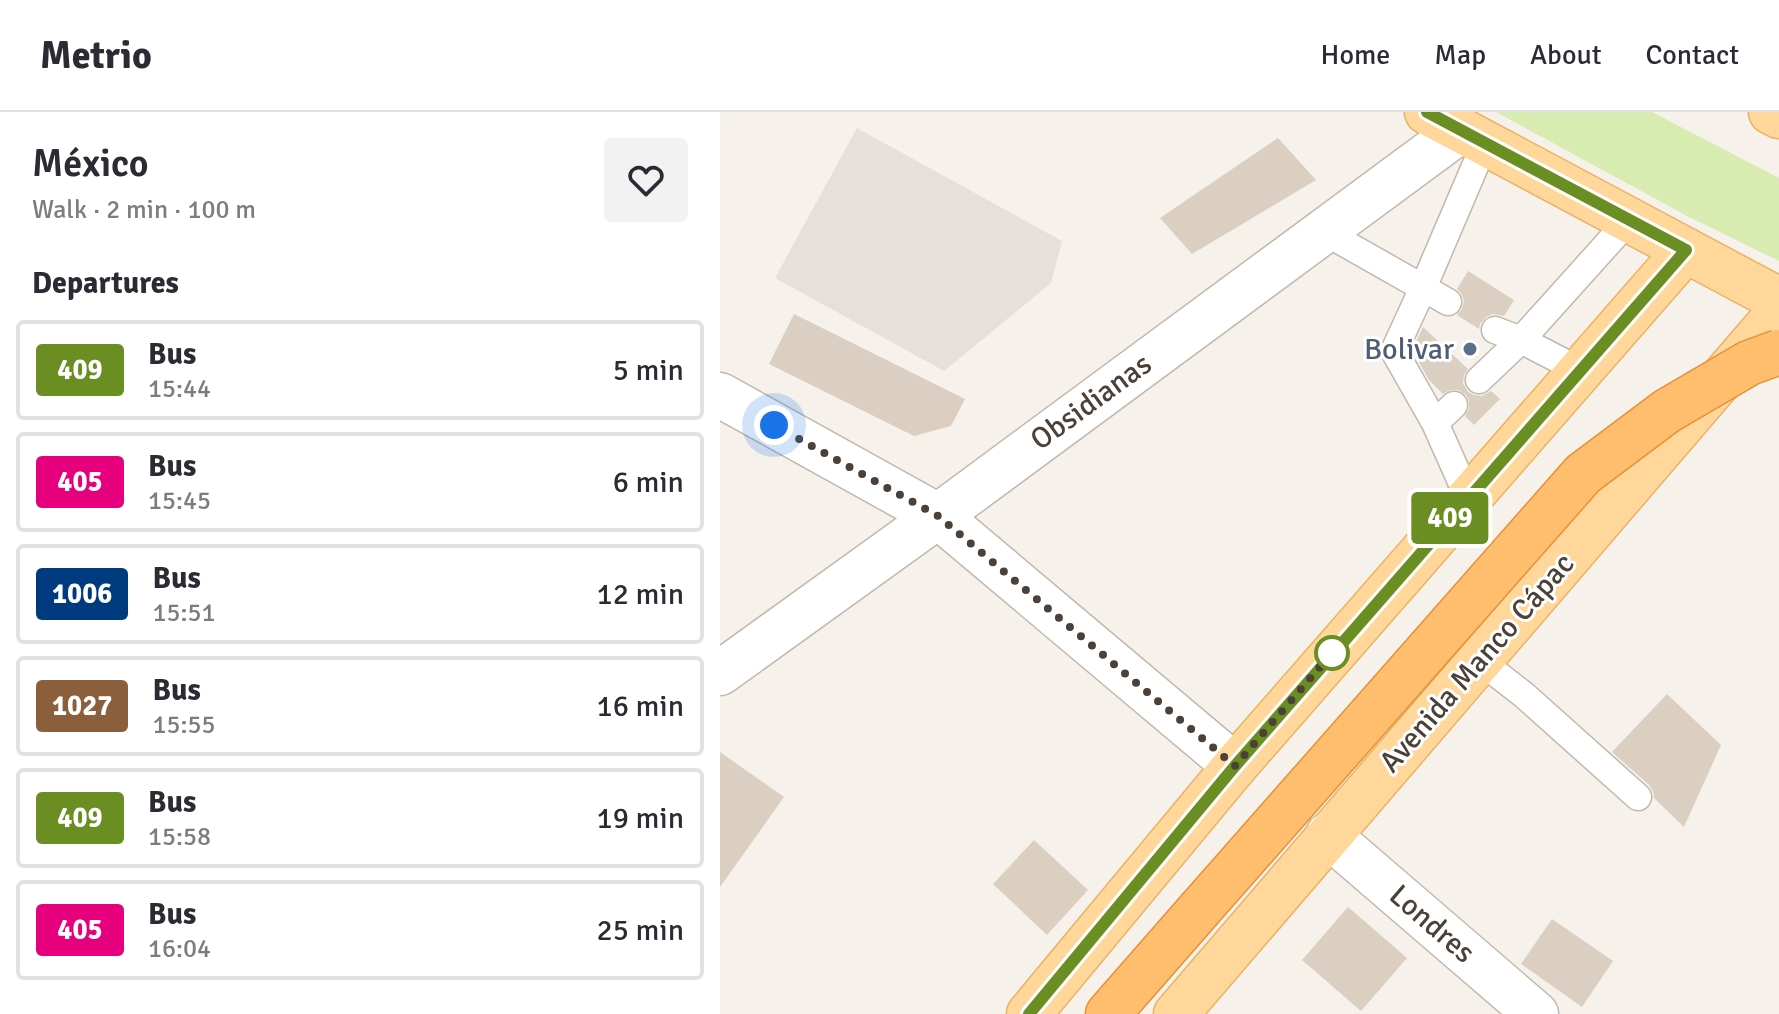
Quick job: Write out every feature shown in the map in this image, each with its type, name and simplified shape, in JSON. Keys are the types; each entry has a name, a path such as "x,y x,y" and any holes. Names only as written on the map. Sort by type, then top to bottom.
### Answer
{"highway":[{"path":"1108,1014 1583,474 1667,411 1749,363 1779,352"}],"main road":[{"path":"1771,112 1779,116"},
{"path":"1458,128 1779,300"},
{"path":"1029,1014 1235,766 1686,250"},
{"name":"Avenida Manco Cápac","path":"1176,1014 1779,312"}],"street":[{"name":"Obsidianas","path":"720,673 938,516 1458,128"},
{"path":"720,395 938,516 1235,766"},
{"name":"Londres","path":"1328,835 1536,1014"}],"lane":[{"path":"1458,128 1423,288 1394,351 1445,414 1468,497"},
{"path":"1479,380 1521,340 1629,220"},
{"path":"1323,231 1448,302"},
{"path":"1495,330 1579,370"},
{"path":"1479,660 1524,695 1638,797"}],"shaded area":[{"path":"857,128 1062,241 1051,283 944,371 775,278"}],"green space":[{"path":"1496,112 1652,112 1779,178 1779,261 1687,216"}],"building":[{"path":"1278,138 1316,180 1192,254 1160,218"},
{"path":"1468,271 1514,300 1504,316 1493,314 1486,317 1479,329 1457,315 1464,301 1457,289"},
{"path":"794,314 965,399 951,426 914,436 769,364"},
{"path":"1423,327 1468,369 1463,383 1468,392 1482,396 1491,391 1500,399 1474,425 1465,416 1469,409 1466,395 1458,390 1443,394 1429,380 1412,350"},
{"path":"1667,694 1721,745 1684,827 1654,798 1649,785 1612,752"},
{"path":"720,752 784,797 720,887"},
{"path":"1034,840 1088,890 1047,935 993,884"},
{"path":"1348,907 1407,958 1361,1011 1302,960"},
{"path":"1552,919 1613,961 1582,1007 1521,964"}],"bus line":[{"name":"409","path":"1029,1014 1235,766 1686,250 1427,112"}],"place":[{"name":"Bolivar","path":"1470,349"}],"route":[{"path":"774,425 938,516 1235,766 1337,647 1332,653"}]}
